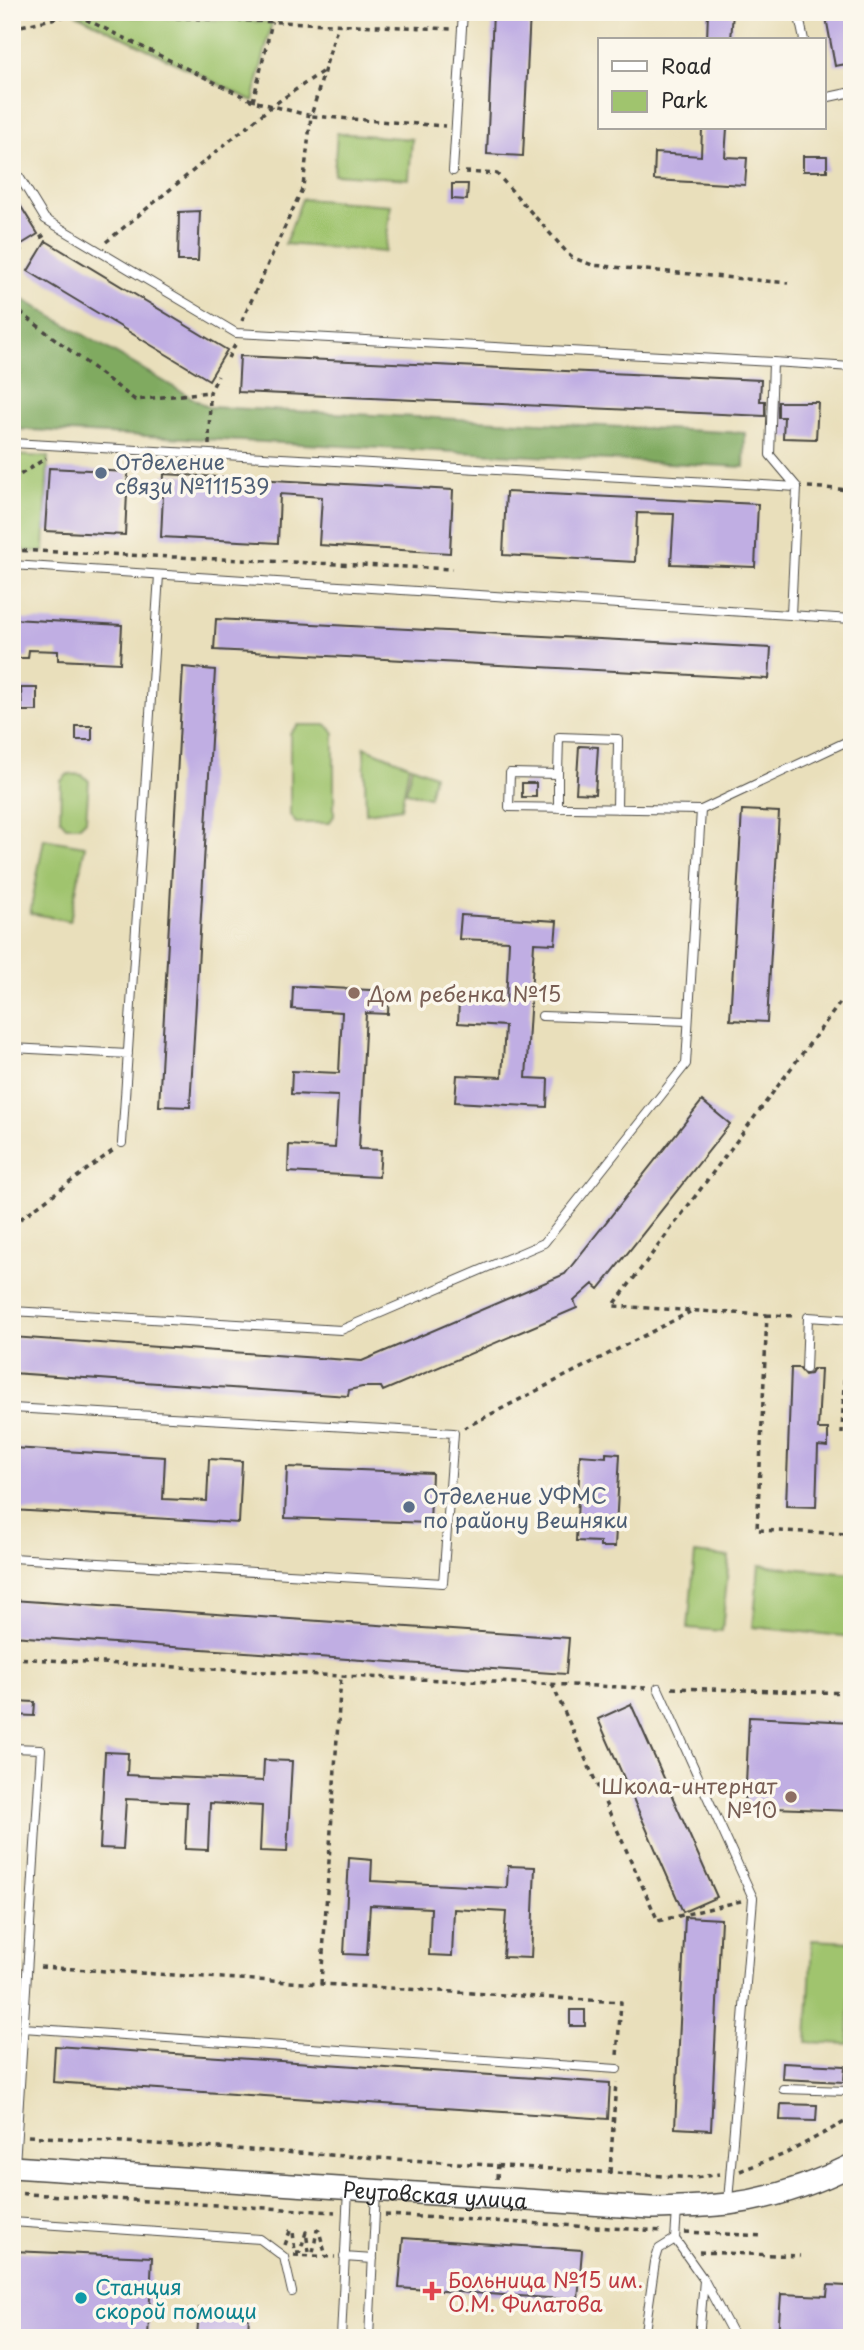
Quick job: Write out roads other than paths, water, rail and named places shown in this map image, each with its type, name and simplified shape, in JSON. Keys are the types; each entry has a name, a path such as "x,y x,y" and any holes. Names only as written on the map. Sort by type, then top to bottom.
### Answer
{"street":[{"name":"Реутовская улица","path":"14,2167 651,2208 728,2204 803,2185 852,2165"}],"lane":[{"path":"453,171 463,12"},
{"path":"798,12 804,38"},
{"path":"826,98 852,92"},
{"path":"12,165 46,219 236,333 852,367"},
{"path":"773,362 770,454 797,487 792,615"},
{"path":"12,443 797,487"},
{"path":"12,565 852,619"},
{"path":"122,1143 159,575"},
{"path":"558,808 559,737 618,739 617,809"},
{"path":"558,774 510,773 509,807 701,810 852,739"},
{"path":"12,1311 341,1330 544,1243 686,1064 701,810"},
{"path":"542,1016 688,1021"},
{"path":"12,1048 128,1054"},
{"path":"806,1369 808,1317 849,1320"},
{"path":"12,1408 454,1433 443,1583 12,1558"},
{"path":"658,1688 753,1898 728,2204"},
{"path":"12,1748 41,1749 14,2167"},
{"path":"23,2028 617,2069"},
{"path":"783,2089 848,2091 852,2096"},
{"path":"341,2338 348,2189"},
{"path":"369,2338 376,2191"},
{"path":"677,2207 675,2239 704,2280 735,2338"},
{"path":"12,2222 260,2239 282,2254 292,2292"},
{"path":"644,2338 659,2249 675,2239"},
{"path":"344,2257 373,2259"},
{"path":"699,2338 704,2280"}],"place":[{"name":"Отделение связи №111539","path":"101,473"},
{"name":"Дом ребенка №15","path":"354,993"},
{"name":"Отделение УФМС по району Вешняки","path":"409,1507"},
{"name":"Школа-интернат №10","path":"791,1797"},
{"name":"Больница №15 им. О.М. Филатова","path":"432,2291"},
{"name":"Станция скорой помощи","path":"81,2298"}]}
